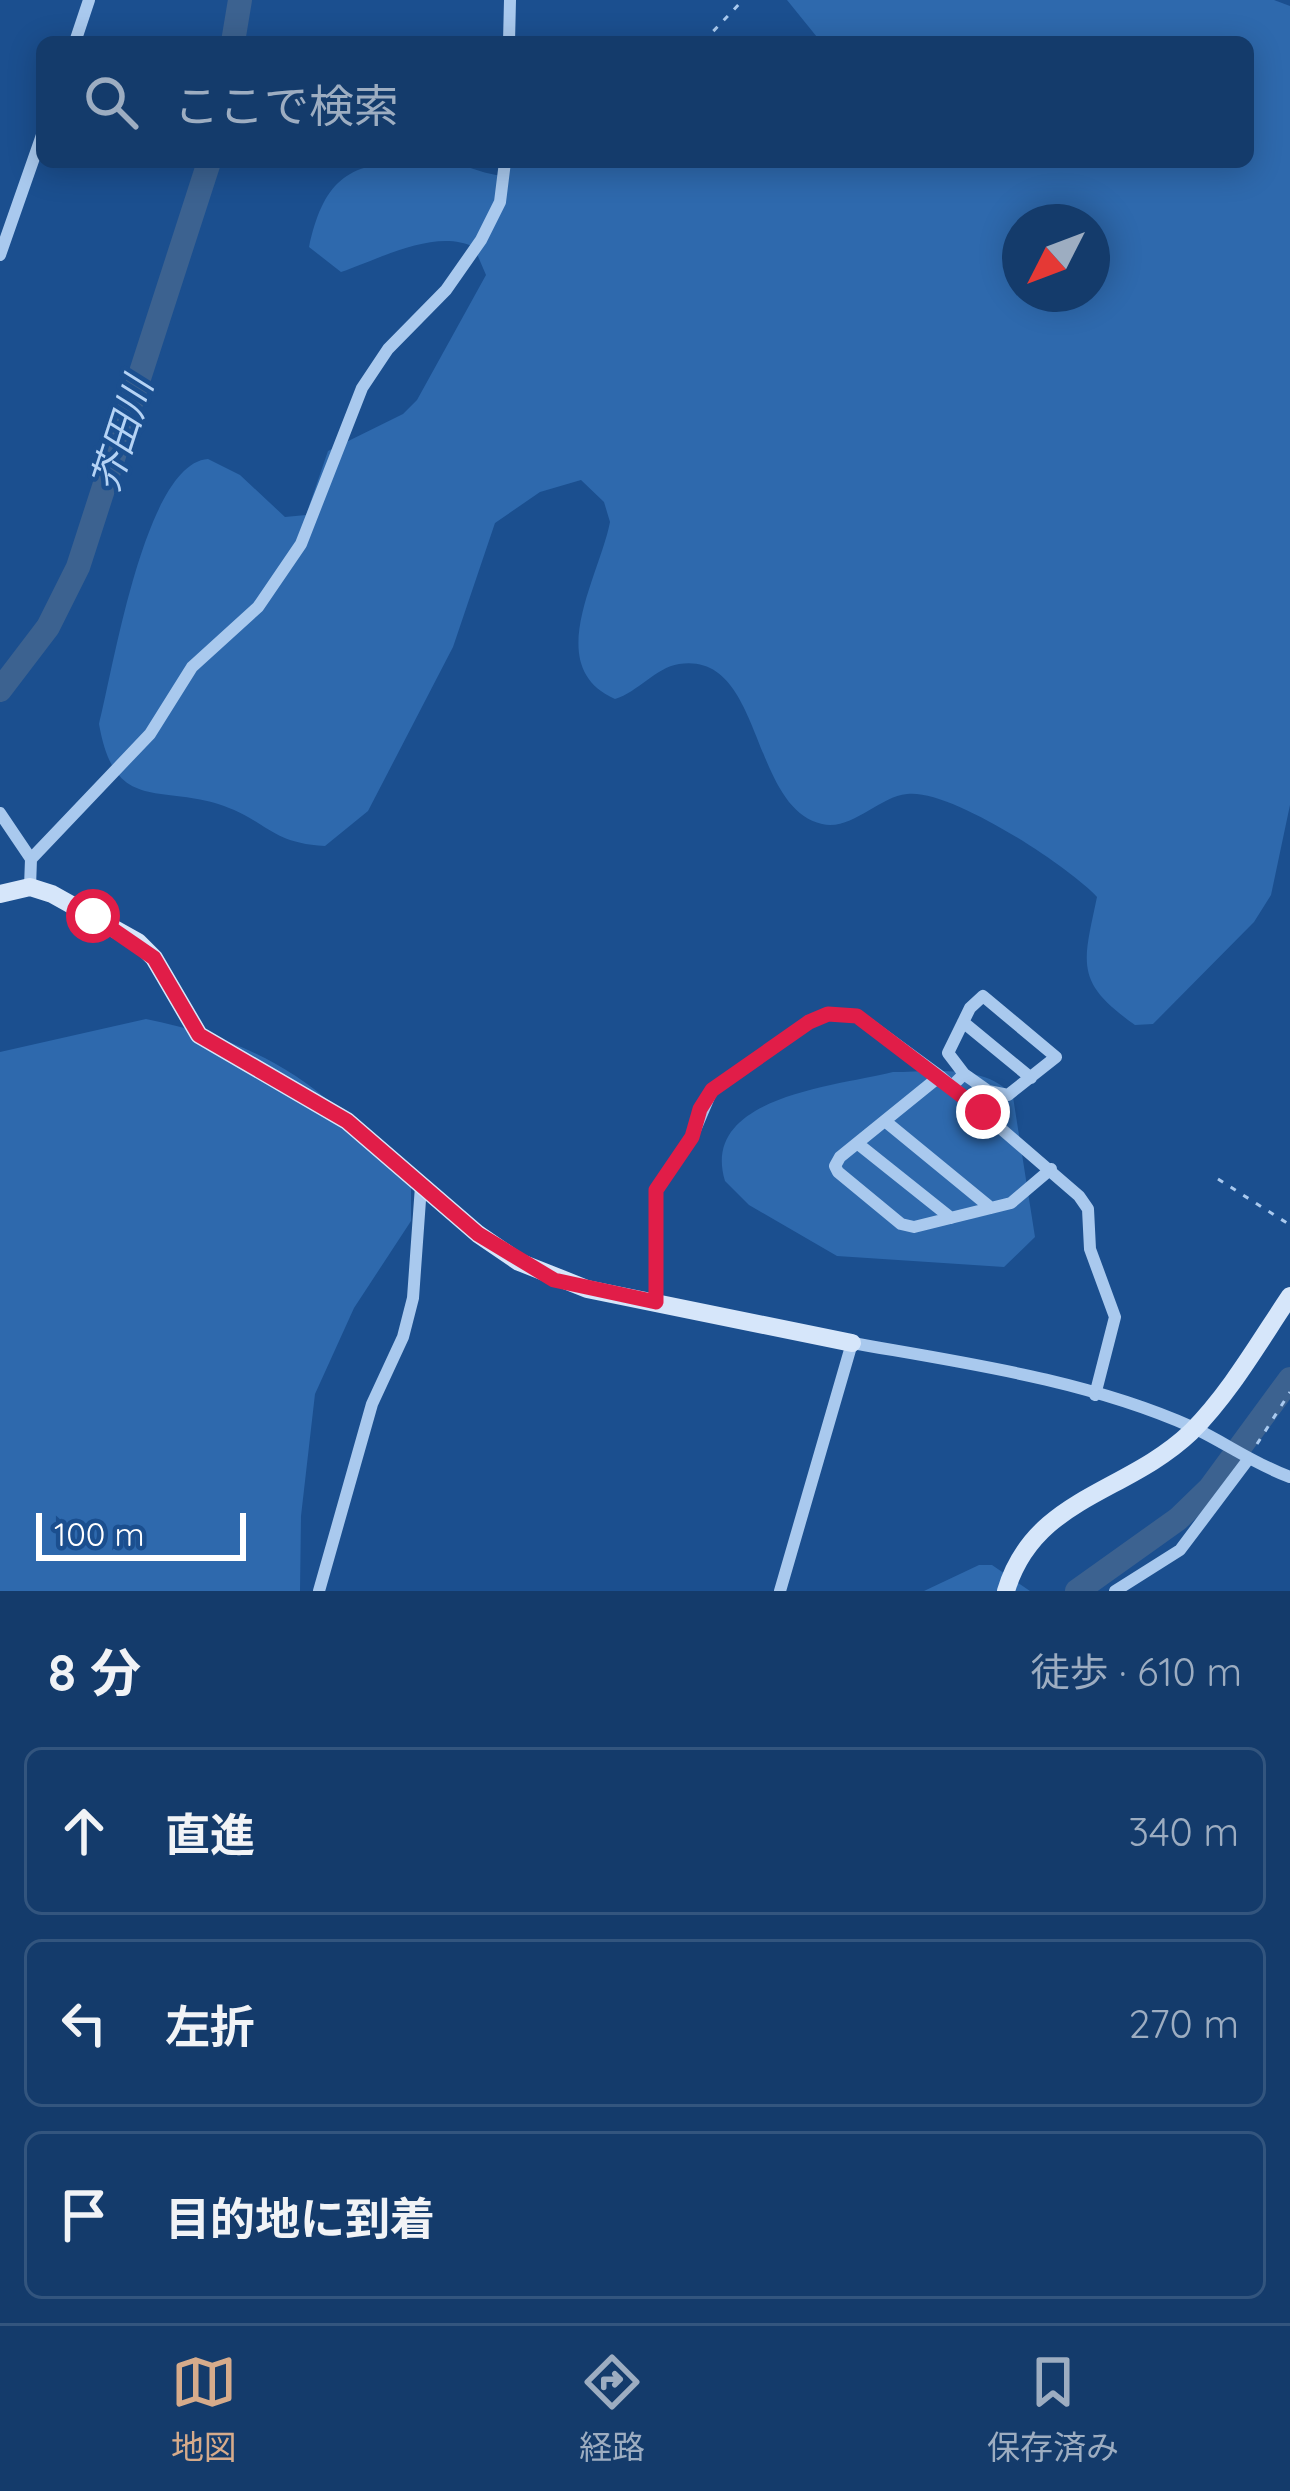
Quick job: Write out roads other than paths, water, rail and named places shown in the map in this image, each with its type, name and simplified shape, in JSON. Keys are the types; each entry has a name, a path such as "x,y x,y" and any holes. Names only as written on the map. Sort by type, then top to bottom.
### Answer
{"street":[{"path":"77,36 89,0"},
{"path":"509,36 510,0"},
{"path":"0,255 36,152"},
{"path":"32,859 150,734 192,667 258,607 301,544 362,388 388,349 446,290 481,240 500,202 504,168"},
{"path":"0,813 32,859 30,887"},
{"path":"0,894 30,887 138,942 154,958 199,1035 305,1093 478,1234 554,1280 1095,1395 1198,1431 1244,1460 1290,1477"},
{"path":"992,999 1054,1051 1056,1058 1000,1096 964,1074 947,1053 963,1022 976,1000 992,999"},
{"path":"656,1302 656,1190 692,1137 712,1090 809,1022 844,1013 857,1016 940,1076 1051,1169 1088,1209 1090,1249 1114,1300 1115,1317 1095,1395"},
{"path":"963,1022 1031,1078"},
{"path":"952,1086 964,1074"},
{"path":"940,1076 835,1166 901,1224 927,1226 1011,1203 1051,1169"},
{"path":"885,1120 991,1208"},
{"path":"857,1143 951,1217"},
{"path":"319,1591 372,1404 403,1337 413,1298 421,1186"},
{"path":"1007,1586 1036,1531 1055,1515 1137,1474 1198,1431 1290,1296"},
{"path":"780,1591 852,1342"},
{"path":"1115,1591 1180,1550 1244,1460"}],"waterway":[{"name":"芥田川","path":"234,36 240,0"},
{"name":"芥田川","path":"0,690 48,627 78,567 207,168"},
{"path":"1077,1591 1178,1519 1210,1488 1290,1379"}]}
